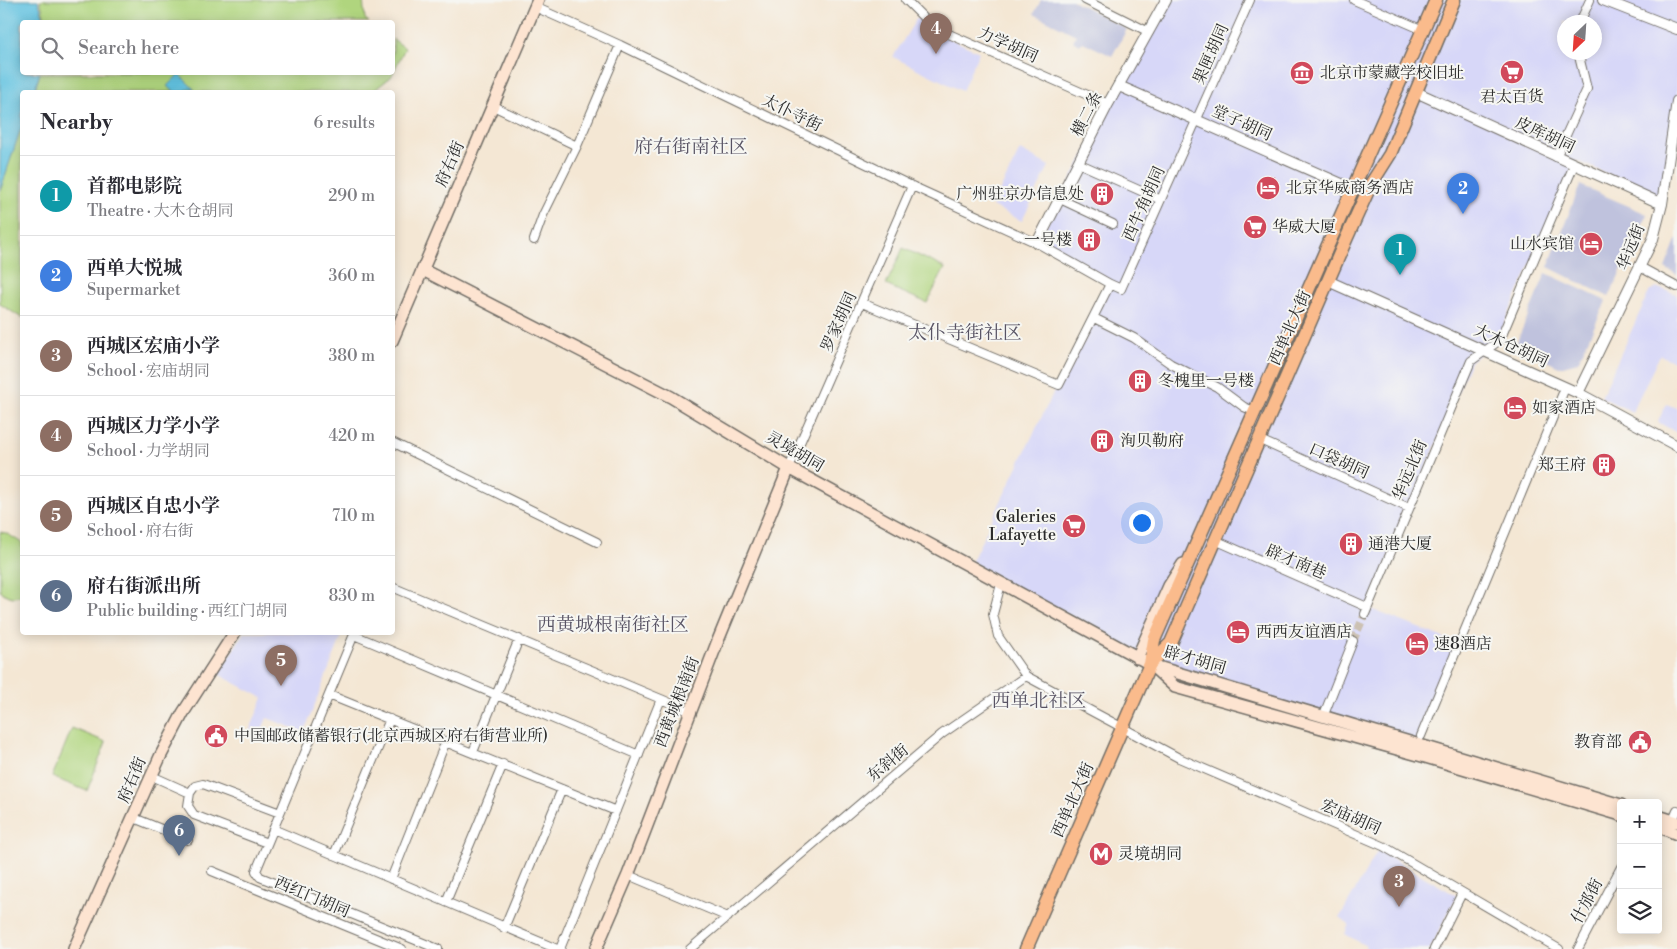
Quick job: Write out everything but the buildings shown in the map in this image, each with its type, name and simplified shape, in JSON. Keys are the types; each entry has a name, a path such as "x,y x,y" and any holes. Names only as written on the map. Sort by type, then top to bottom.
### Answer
{"main road":[{"name":"西单北大街","path":"1026,949 1150,664 1154,640 1436,0"},
{"name":"西单北大街","path":"1150,664 1171,643 1258,439 1371,184 1390,154 1454,0"},
{"name":"府右街","path":"395,334 536,4"},
{"name":"灵境胡同","path":"423,270 671,397 789,468 1150,664"},
{"name":"西黄城根南街","path":"596,949 628,875 789,468"},
{"path":"1137,658 1169,586 1195,546"},
{"name":"府右街","path":"74,949 152,776 183,713 233,635"},
{"name":"辟才胡同","path":"1150,664 1617,804"},
{"name":"辟才胡同","path":"1150,664 1175,687 1422,756 1617,814"},
{"path":"1662,816 1676,818"},
{"path":"1662,828 1677,834"}],"street":[{"name":"力学胡同","path":"906,0 934,27 1108,104"},
{"path":"1085,0 1148,32"},
{"name":"横二条","path":"1037,243 1108,104 1166,0"},
{"name":"果匣胡同","path":"1196,119 1250,0"},
{"path":"1354,0 1423,30"},
{"path":"1583,15 1590,0"},
{"path":"1603,0 1677,29"},
{"name":"太仆寺街","path":"536,4 912,186 1037,243 1110,284"},
{"path":"534,240 620,45"},
{"path":"1556,157 1587,89 1580,60"},
{"name":"堂子胡同","path":"1119,86 1353,189"},
{"name":"皮库胡同","path":"1416,92 1662,204"},
{"name":"华远街","path":"1578,393 1653,239 1662,204 1677,101"},
{"path":"493,106 577,146"},
{"name":"西牛角胡同","path":"1110,284 1121,289 1196,119"},
{"path":"1078,163 1159,199"},
{"name":"华远北街","path":"1366,611 1471,361 1500,340 1574,165"},
{"name":"罗家胡同","path":"789,468 912,186"},
{"path":"1060,199 1113,224"},
{"path":"1640,268 1677,288"},
{"name":"大木仓胡同","path":"1328,281 1486,350 1578,393 1677,446"},
{"path":"862,304 1059,385 1110,284"},
{"path":"1094,318 1134,338 1172,364 1217,387 1254,412"},
{"path":"1421,736 1565,388"},
{"name":"口袋胡同","path":"1258,439 1409,508"},
{"path":"395,443 597,542"},
{"name":"辟才南巷","path":"1215,540 1366,611"},
{"path":"1001,584 993,614 998,636 1026,676 1122,729"},
{"path":"395,588 691,712"},
{"path":"355,635 256,871 260,877 438,949"},
{"path":"357,635 639,755"},
{"path":"473,752 519,639"},
{"path":"1323,717 1354,641"},
{"name":"东斜街","path":"690,949 942,734 1026,676"},
{"path":"329,695 616,811"},
{"path":"273,830 558,949 661,699"},
{"path":"334,855 390,719"},
{"name":"宏庙胡同","path":"1122,729 1178,758 1382,846 1559,949"},
{"path":"391,879 446,741"},
{"path":"446,902 503,764"},
{"path":"152,776 190,793"},
{"path":"267,843 194,815 188,806 190,793 195,786 203,784 280,813"},
{"path":"504,928 562,789"},
{"path":"134,818 188,840"},
{"name":"西红门胡同","path":"212,871 385,946 402,949"},
{"path":"628,875 728,917"},
{"name":"什邡街","path":"1578,949 1617,875"},
{"path":"1434,949 1462,893"}],"shaded area":[{"path":"1041,0 1072,0 1127,29 1112,56 1083,42 1079,45 1073,41 1076,35 1034,14"},
{"path":"1166,0 1677,0 1677,101 1662,198 1576,160 1496,343 1471,361 1368,608 1459,644 1417,745 1157,666 969,567 1107,282 1039,239"},
{"path":"917,18 927,28 979,52 962,91 893,57"},
{"path":"1020,150 1049,166 1022,221 992,206"},
{"path":"1580,185 1647,214 1609,297 1548,267"},
{"path":"1677,238 1677,275 1665,268"},
{"path":"1546,273 1606,301 1578,362 1559,367 1515,346"},
{"path":"1658,288 1677,294 1677,363 1660,355 1632,412 1601,397 1650,290"},
{"path":"1666,404 1677,408 1677,433 1658,422"},
{"path":"243,635 342,635 304,732 267,718 259,737 249,732 263,698 218,674"},
{"path":"1378,850 1457,896 1430,949 1365,949 1366,946 1345,934 1349,924 1340,917"}],"green space":[{"path":"40,0 363,0 366,20 45,20"},
{"path":"395,40 405,48 395,69"},
{"path":"39,75 392,75 375,90 35,90"},
{"path":"20,131 20,317 0,304 0,191"},
{"path":"903,248 945,268 927,303 886,285"},
{"path":"0,532 6,533 20,542 20,595 16,597 8,596 0,591"},
{"path":"72,728 106,742 87,791 52,777"}],"water":[{"path":"0,0 38,0 44,20 20,20 20,75 39,75 35,90 20,90 20,131 0,191"},
{"path":"180,75 195,90 190,88 186,90 172,90 167,86"}],"tunnel":[{"path":"1353,641 1365,614"}],"place":[{"name":"西城区力学小学","path":"936,54"},
{"name":"君太百货","path":"1512,72"},
{"name":"北京市蒙藏学校旧址","path":"1302,73"},
{"name":"北京华威商务酒店","path":"1268,188"},
{"name":"广州驻京办信息处","path":"1102,194"},
{"name":"西单大悦城","path":"1463,214"},
{"name":"华威大厦","path":"1255,227"},
{"name":"一号楼","path":"1089,240"},
{"name":"山水宾馆","path":"1591,244"},
{"name":"首都电影院","path":"1400,275"},
{"name":"冬槐里一号楼","path":"1140,381"},
{"name":"如家酒店","path":"1515,408"},
{"name":"洵贝勒府","path":"1102,441"},
{"name":"郑王府","path":"1604,465"},
{"name":"Galeries Lafayette","path":"1074,526"},
{"name":"通港大厦","path":"1351,544"},
{"name":"西西友谊酒店","path":"1238,632"},
{"name":"速8酒店","path":"1417,644"},
{"name":"西城区自忠小学","path":"281,686"},
{"name":"中国邮政储蓄银行(北京西城区府右街营业所)","path":"216,736"},
{"name":"教育部","path":"1640,742"},
{"name":"灵境胡同","path":"1101,854"},
{"name":"府右街派出所","path":"179,856"},
{"name":"西城区宏庙小学","path":"1399,907"}],"district":[{"name":"府右街南社区","path":"691,147"},
{"name":"太仆寺街社区","path":"965,333"},
{"name":"西黄城根南街社区","path":"613,625"},
{"name":"西单北社区","path":"1039,701"}]}
